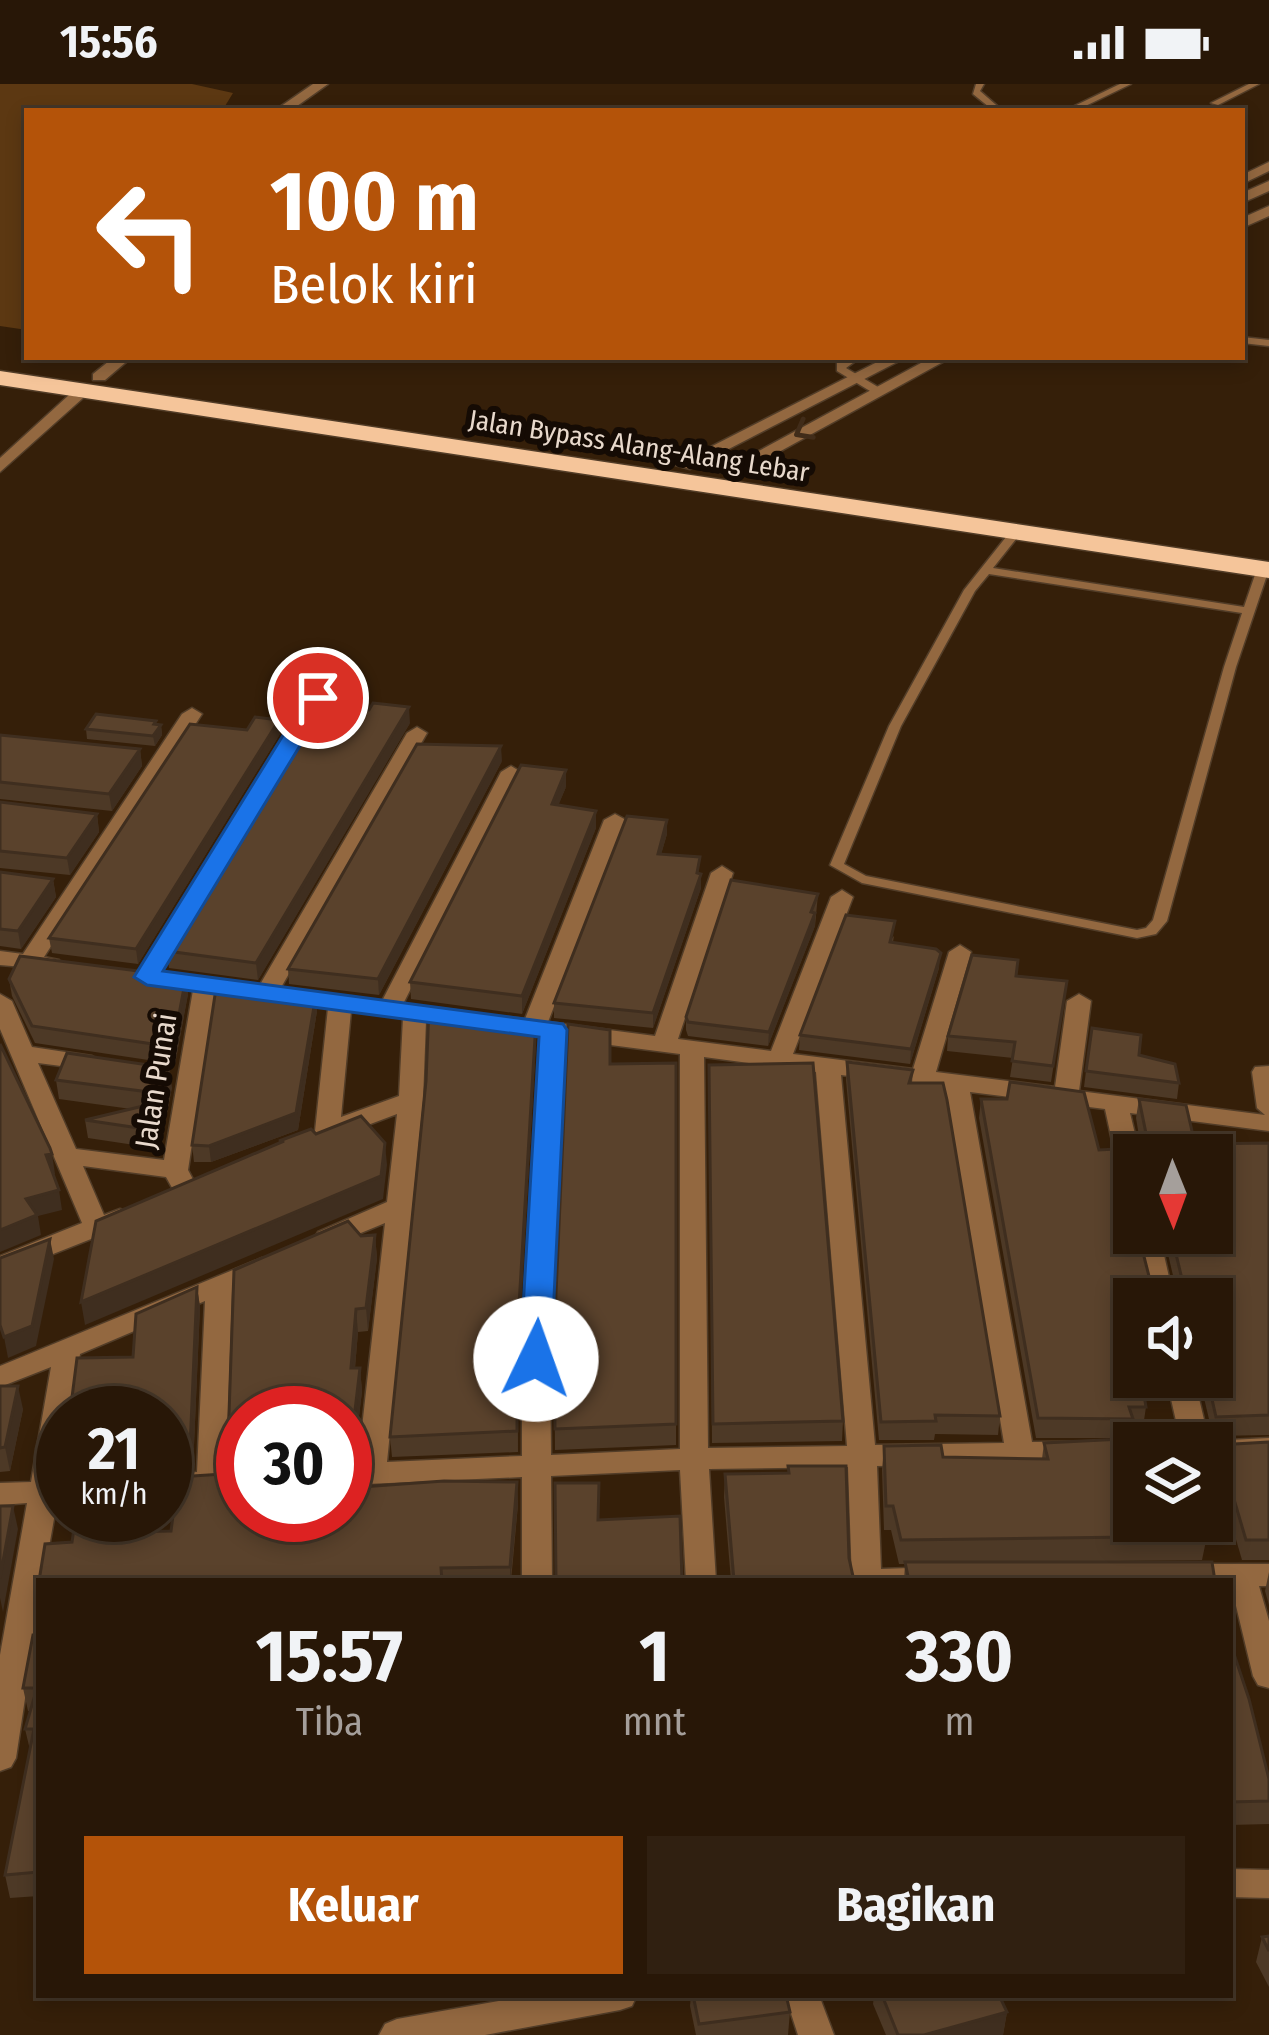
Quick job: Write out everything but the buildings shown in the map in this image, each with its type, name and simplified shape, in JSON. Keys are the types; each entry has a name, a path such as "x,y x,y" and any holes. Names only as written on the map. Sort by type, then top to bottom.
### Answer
{"highway":[{"name":"Jalan Bypass Alang-Alang Lebar","path":"0,362 86,389 1014,535 1267,564"},
{"name":"Jalan Bypass Alang-Alang Lebar","path":"0,379 684,465 1267,564"}],"street":[{"path":"286,108 322,84"},
{"path":"0,467 120,360"},
{"path":"684,465 893,360"},
{"path":"728,472 938,360"},
{"path":"318,698 135,976 1269,1124"},
{"path":"29,962 70,887 153,757 192,714"},
{"path":"267,993 418,733"},
{"path":"371,1386 411,1100 402,1011 511,772"},
{"path":"537,1578 536,1359 544,1029 615,820"},
{"path":"701,1578 678,1046 722,873"},
{"path":"779,1060 842,897"},
{"path":"922,1078 960,952"},
{"path":"0,958 76,968"},
{"name":"Jalan Punai","path":"176,1187 180,1076 205,985"},
{"path":"0,1001 98,1228"},
{"path":"1066,1095 1079,1001"},
{"path":"340,1002 318,1135 411,1100"},
{"path":"23,1053 128,1069"},
{"path":"829,1066 872,1578"},
{"path":"1264,1072 1269,1108"},
{"path":"956,1083 1020,1453"},
{"path":"1115,1101 1123,1134"},
{"path":"66,1156 176,1187"},
{"path":"0,1266 98,1228 176,1187"},
{"path":"0,1377 397,1208"},
{"path":"211,1482 219,1286"},
{"path":"64,1386 67,1348"},
{"path":"1233,1449 1269,1448"},
{"path":"372,1473 694,1459 1113,1451"},
{"path":"192,1483 216,1482"},
{"path":"0,1494 36,1492"},
{"path":"0,1758 19,1622 41,1542"},
{"path":"1146,1576 1255,1575 1269,1676"},
{"path":"1233,1883 1269,1883"},
{"path":"397,2035 603,1998"},
{"path":"803,1998 816,2035"}],"lane":[{"path":"980,84 976,92 995,108"},
{"path":"1074,108 1126,84"},
{"path":"1215,103 1255,84"},
{"path":"851,360 840,366 854,381 879,392"},
{"path":"1014,535 970,590 895,726 836,859 862,879 1137,934 1151,931 1160,921 1249,611 1267,564"},
{"path":"986,570 1249,611"}],"shaded area":[{"path":"0,84 192,84 233,93 224,108 24,108 24,330 0,326"}],"route":[{"path":"318,698 147,977 553,1030 536,1359"}]}
